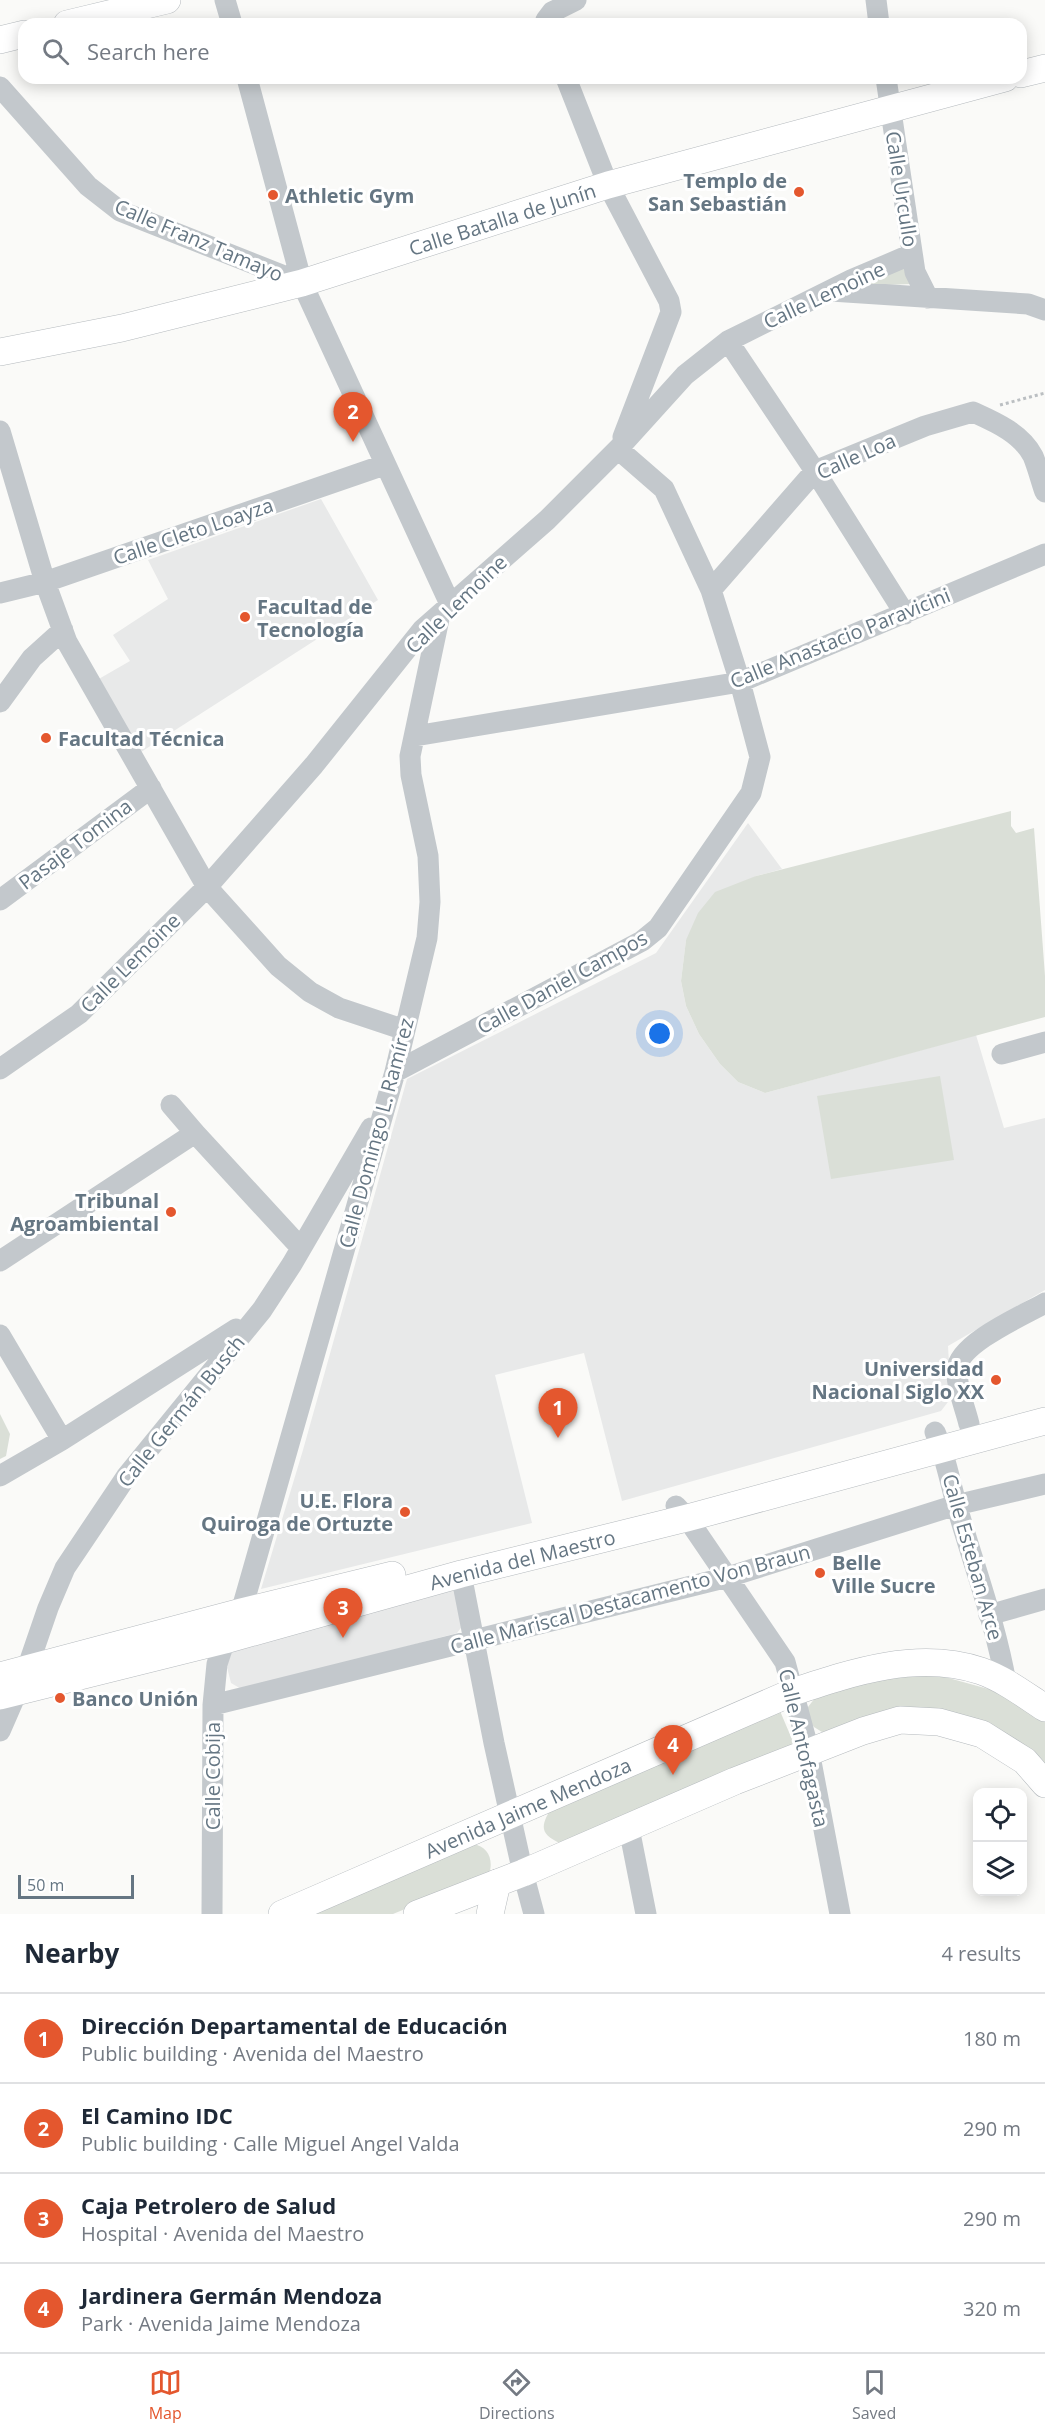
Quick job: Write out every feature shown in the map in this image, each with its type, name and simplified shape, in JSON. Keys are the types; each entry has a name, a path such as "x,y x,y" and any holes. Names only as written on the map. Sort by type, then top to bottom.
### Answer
{"main road":[{"path":"93,18 167,0"},
{"path":"0,40 18,36"},
{"path":"1027,72 1045,68"},
{"name":"Calle Batalla de Junín","path":"0,352 122,328 302,283 608,184 981,84"},
{"name":"Avenida del Maestro","path":"938,1441 969,1424 1045,1402"},
{"name":"Avenida del Maestro","path":"11,1683 225,1640 938,1441 1045,1421"},
{"name":"Avenida del Maestro","path":"11,1683 241,1612 682,1512"},
{"name":"Avenida Jaime Mendoza","path":"282,1914 793,1692 843,1675 898,1663 959,1665 1006,1683 1045,1708"},
{"path":"417,1914 523,1873 809,1751 900,1720 939,1722 982,1734 1025,1761 1045,1784"},
{"path":"490,1914 497,1883"}],"street":[{"path":"225,0 230,18"},
{"path":"548,18 552,12 576,0"},
{"path":"876,0 878,18"},
{"path":"249,84 302,283 384,465 445,609"},
{"path":"568,84 608,184 669,301 671,312 618,449"},
{"name":"Calle Urcullo","path":"887,84 915,272 928,298"},
{"name":"Calle Franz Tamayo","path":"0,87 88,186 120,211 302,283"},
{"name":"Calle Lemoine","path":"0,1069 79,1014 207,887 314,765 422,630 547,520 618,449 685,375 728,341 912,254"},
{"path":"830,291 1028,304 1045,310"},
{"path":"728,341 815,471 904,614"},
{"path":"655,353 658,364 663,370 670,374 685,375"},
{"path":"973,412 1002,425 1020,440 1032,455 1045,492"},
{"name":"Calle Loa","path":"711,590 815,471 925,426 973,412"},
{"path":"0,431 45,582 67,642 207,887 278,966 310,992 339,1008 405,1030"},
{"name":"Calle Daniel Campos","path":"395,1072 642,940 658,928 751,793 760,757 740,682 711,590 664,489 618,449"},
{"name":"Calle Cleto Loayza","path":"0,593 45,582 384,465"},
{"name":"Calle Anastacio Paravicini","path":"415,736 740,682 1045,554"},
{"name":"Calle Domingo L. Ramírez","path":"225,1640 241,1612 395,1072 427,939 430,902 428,856 411,775 410,756 445,609"},
{"path":"0,702 32,658 63,630"},
{"name":"Pasaje Tomina","path":"0,900 151,788"},
{"path":"1002,1054 1045,1042"},
{"name":"Calle Germán Busch","path":"0,1731 11,1683 65,1568 126,1477 262,1310 386,1102"},
{"path":"171,1105 301,1248"},
{"path":"0,1261 195,1133"},
{"path":"969,1424 958,1382 957,1368 961,1357 971,1346 988,1335 1045,1303"},
{"path":"0,1476 222,1340 262,1310"},
{"path":"0,1335 62,1440"},
{"name":"Calle Esteban Arce","path":"938,1441 1000,1649 1006,1683"},
{"name":"Calle Mariscal Destacamento Von Braun","path":"213,1705 728,1577 956,1505 1045,1484"},
{"name":"Calle Antofagasta","path":"682,1512 785,1662 809,1751 840,1914"},
{"path":"461,1574 494,1743 534,1914"},
{"path":"989,1615 1045,1599"},
{"name":"Calle Cobija","path":"212,1914 213,1705 217,1664 225,1640"},
{"path":"629,1828 646,1914"}],"path":[{"path":"973,412 1045,393"}],"shaded area":[{"path":"905,262 912,284 856,286"},
{"name":"Facultad de Tecnología","path":"321,499 378,600 141,752 97,680 130,661 113,635 168,599 148,560"},
{"path":"1011,811 1011,826 1016,833 1034,828 1045,976 1045,1017 765,1093 738,1082 720,1064 699,1034 686,1006 681,981 686,940 698,913 715,892 756,876"},
{"path":"748,823 782,869 756,876 686,940 681,981 686,1006 699,1034 720,1064 738,1082 765,1093 976,1035 1004,1128 1045,1118 1045,1290 948,1346 951,1398 941,1411 622,1501 584,1353 495,1375 532,1523 261,1589 303,1450 407,1079 656,953"},
{"path":"940,1076 954,1160 831,1179 817,1096"},
{"path":"0,1414 10,1434 6,1456 0,1459"},
{"path":"446,1584 460,1592 467,1620 457,1633 243,1690 231,1683 224,1655 230,1644"},
{"path":"934,1674 992,1690 1045,1719 1045,1765 973,1718 822,1732 814,1727 807,1718 808,1707 815,1698 886,1675"},
{"path":"780,1711 794,1744 562,1844 545,1832 544,1822 554,1803"},
{"path":"473,1844 483,1848 488,1854 491,1864 489,1874 393,1914 313,1914"}],"place":[{"name":"Templo de San Sebastián","path":"799,192"},
{"name":"Athletic Gym","path":"273,195"},
{"name":"El Camino IDC","path":"353,442"},
{"name":"Facultad de Tecnología","path":"245,617"},
{"name":"Facultad Técnica","path":"46,738"},
{"name":"Tribunal Agroambiental","path":"171,1212"},
{"name":"Universidad Nacional Siglo XX","path":"996,1380"},
{"name":"Dirección Departamental de Educación","path":"558,1438"},
{"name":"U.E. Flora Quiroga de Ortuzte","path":"405,1512"},
{"name":"Belle Ville Sucre","path":"820,1573"},
{"name":"Caja Petrolero de Salud","path":"343,1638"},
{"name":"Banco Unión","path":"60,1698"},
{"name":"Jardinera Germán Mendoza","path":"673,1775"}]}
